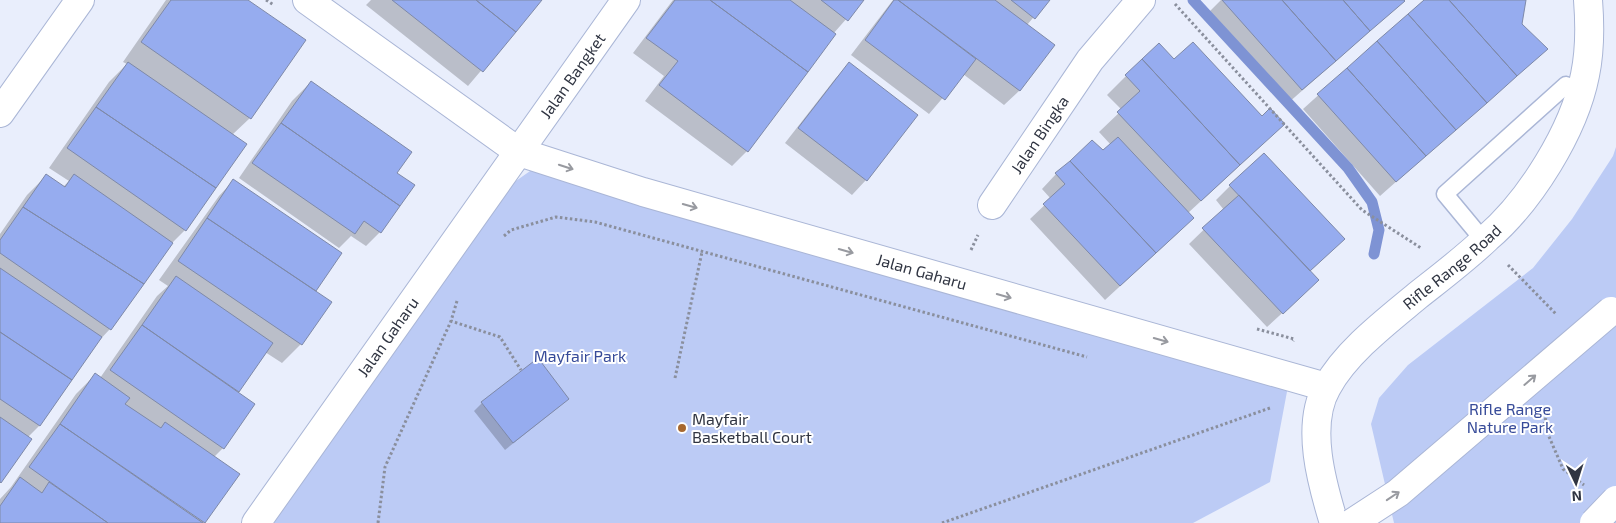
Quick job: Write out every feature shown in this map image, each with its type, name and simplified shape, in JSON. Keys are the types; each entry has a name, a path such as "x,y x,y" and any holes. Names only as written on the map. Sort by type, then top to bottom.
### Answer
{"main road":[{"path":"0,113 80,0"},
{"name":"Jalan Gaharu","path":"307,0 519,152 643,192 1326,387"},
{"name":"Jalan Bangket","path":"519,152 626,0"},
{"name":"Jalan Bingka","path":"992,205 1090,60 1141,0"},
{"name":"Rifle Range Road","path":"1334,523 1321,480 1318,457 1320,408 1326,387 1380,326 1484,241 1515,209 1547,167 1565,96 1585,76 1590,26 1588,0"},
{"name":"Jalan Gaharu","path":"256,523 519,152"},
{"path":"1352,523 1398,493 1611,311"},
{"path":"1594,523 1616,500"}],"lane":[{"path":"1484,241 1445,194 1565,96"}],"path":[{"path":"1171,2 1178,5 1362,210 1391,229"},
{"path":"957,282 992,205"},
{"path":"1484,241 1560,318"},
{"path":"676,378 702,252"},
{"path":"378,523 385,466 451,321"},
{"path":"942,523 1271,408"}],"green space":[{"name":"Rifle Range Nature Park","path":"1616,147 1616,523 1394,523 1371,424 1379,398 1408,365 1533,268 1572,219 1613,156"},
{"name":"Mayfair Park","path":"533,169 1289,381 1270,482 1193,523 255,523 480,206"}],"building":[{"path":"171,0 248,0 306,40 251,119 141,42"},
{"path":"392,0 476,0 516,32 483,72"},
{"path":"476,0 542,0 516,32"},
{"path":"675,0 710,0 808,72 748,152 659,85 678,61 646,38"},
{"path":"710,0 790,0 836,34 808,72"},
{"path":"821,0 864,0 848,21"},
{"path":"894,0 898,0 976,59 945,100 865,40"},
{"path":"898,0 995,0 1055,45 1020,91"},
{"path":"1011,0 1050,0 1035,19"},
{"path":"1222,0 1282,0 1336,61 1302,90"},
{"path":"1282,0 1343,0 1370,31 1336,61"},
{"path":"1343,0 1404,0 1405,1 1370,31"},
{"path":"1424,0 1449,0 1517,76 1487,103 1408,14"},
{"path":"1449,0 1526,0 1522,24 1548,49 1517,76"},
{"path":"1408,14 1487,103 1456,130 1377,41"},
{"path":"1377,41 1456,130 1426,156 1347,68"},
{"path":"1193,42 1262,116 1270,108 1285,124 1240,165 1142,59 1159,43 1174,59"},
{"path":"1142,59 1240,165 1201,201 1117,112 1140,91 1125,75"},
{"path":"128,62 247,144 216,188 96,107"},
{"path":"849,62 918,115 867,181 798,128"},
{"path":"1347,68 1426,156 1396,182 1317,94"},
{"path":"311,81 412,152 397,173 415,185 400,206 281,123"},
{"path":"96,107 216,188 186,231 67,148"},
{"path":"281,123 400,206 381,233 364,221 355,234 252,163"},
{"path":"1118,137 1194,218 1156,253 1070,161 1092,140 1103,150"},
{"path":"1264,153 1345,239 1310,271 1229,185"},
{"path":"1070,161 1156,253 1120,286 1043,204 1065,184 1055,173"},
{"path":"46,174 65,187 74,174 173,243 144,284 23,207"},
{"path":"233,179 342,253 316,291 207,218"},
{"path":"1239,195 1319,280 1283,314 1202,228"},
{"path":"23,207 144,284 111,330 0,253 0,240"},
{"path":"207,218 332,302 302,345 178,261"},
{"path":"0,268 102,337 72,380 0,332"},
{"path":"176,276 273,343 239,392 142,325"},
{"path":"142,325 255,404 224,449 110,370"},
{"path":"0,332 72,380 40,426 0,399"},
{"path":"538,358 569,399 513,443 481,402"},
{"path":"95,373 130,398 125,404 161,428 165,422 240,474 205,523 60,424"},
{"path":"0,417 32,439 1,483 0,482"},
{"path":"60,424 203,523 108,523 29,467"},
{"path":"20,477 42,493 49,482 108,523 0,523 0,506"}],"waterway":[{"path":"1193,0 1348,168 1372,202 1379,230 1374,254"}],"place":[{"name":"Mayfair Basketball Court","path":"682,428"}]}
